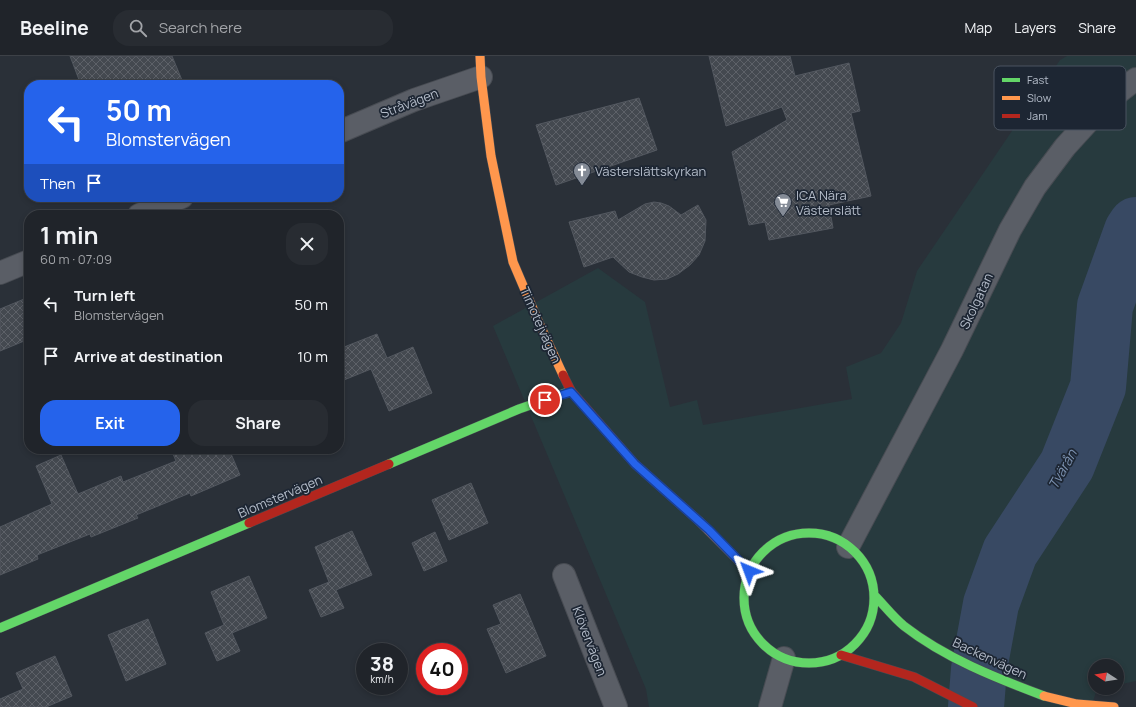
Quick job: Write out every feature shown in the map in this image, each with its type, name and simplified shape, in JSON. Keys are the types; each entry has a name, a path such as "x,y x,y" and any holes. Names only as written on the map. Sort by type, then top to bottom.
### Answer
{"street":[{"name":"Stråvägen","path":"344,130 414,100 480,66"},
{"name":"Timotejvägen","path":"480,66 491,156 514,262 539,323 571,392 635,464 709,530 749,571"},
{"name":"Skolgatan","path":"1126,87 1136,79"},
{"name":"Skolgatan","path":"848,547 957,340 1010,230 1035,187 1065,147 1080,130"},
{"path":"151,210 170,202"},
{"path":"0,273 24,263"},
{"name":"Blomstervägen","path":"0,628 519,409 571,392"},
{"path":"795,533 826,534 848,547 859,557 868,570 874,595 870,621 860,639 841,655 825,661 804,663 784,658 766,648 752,632 745,612 743,591 749,571 767,546 795,533"},
{"name":"Klövervägen","path":"564,575 616,707"},
{"name":"Backenvägen","path":"874,595 903,625 930,644 994,677 1049,698 1077,704 1114,707"},
{"path":"841,655 914,677 973,707"},
{"path":"770,707 784,658"}],"green space":[{"path":"1067,56 1136,56 1136,681 1124,684 1124,659 1088,659 1088,695 1095,695 1091,707 649,707 646,689 493,326 598,268 645,302 670,407 697,400 703,425 852,399 846,367 881,353 901,323 917,271 1013,130 1126,130 1126,66 1056,66 1060,60"}],"building":[{"path":"70,56 172,56 182,80 79,80"},
{"path":"709,56 790,56 795,76 849,63 860,111 851,113 871,196 829,205 833,228 769,240 765,222 749,225 732,152 787,120 782,107 726,126"},
{"path":"639,98 657,150 556,185 536,125"},
{"path":"654,202 669,206 681,215 698,205 706,220 705,241 699,255 690,265 678,274 667,279 654,280 629,272 613,257 584,267 569,222 615,211 618,220 645,204"},
{"path":"24,299 24,341 0,351 0,309"},
{"path":"377,334 387,358 413,347 432,393 389,411 371,369 344,380 344,347"},
{"path":"173,454 231,454 240,475 191,496 190,493 136,515 138,518 91,537 90,534 37,555 38,559 0,575 0,527 52,504 36,466 61,455 78,494 121,476 123,482 176,461"},
{"path":"471,483 488,523 449,540 432,500"},
{"path":"352,531 372,575 336,590 344,608 321,617 309,590 329,582 315,547"},
{"path":"435,532 447,561 424,571 412,543"},
{"path":"249,576 267,618 232,633 240,651 217,661 205,633 224,625 211,592"},
{"path":"520,594 546,656 506,673 487,629 501,624 493,605"},
{"path":"148,619 166,664 126,681 108,635"},
{"path":"55,656 72,696 46,707 0,707 0,699 23,689 16,673"}],"waterway":[{"name":"Tvärån","path":"976,707 979,669 991,604 1010,552 1067,465 1098,387 1105,306 1132,231 1136,225"}],"traffic: fast":[{"path":"389,464 519,409 571,391"},
{"path":"0,628 249,523"},
{"path":"809,533 822,534 834,538 855,552 869,573 873,585 874,598 873,611 869,623 855,644 834,658 822,662 809,663 796,662 784,658 763,644 749,623 745,611 744,598 745,585 749,573 763,552 784,538 796,534 809,533"},
{"path":"874,595 904,626 936,648 971,666 1044,696"}],"traffic: slow":[{"path":"480,56 481,77 491,156 513,262 563,375"},
{"path":"699,521 749,571"},
{"path":"1044,696 1077,704 1114,707"}],"traffic: jam":[{"path":"563,375 571,391 635,464 699,521"},
{"path":"249,523 389,464"},
{"path":"841,655 914,677 973,707"}],"place":[{"name":"Västerslättskyrkan","path":"582,186"},
{"name":"ICA Nära Västerslätt","path":"783,217"}],"route":[{"path":"545,400 571,392 635,464 709,530 749,571"}]}
